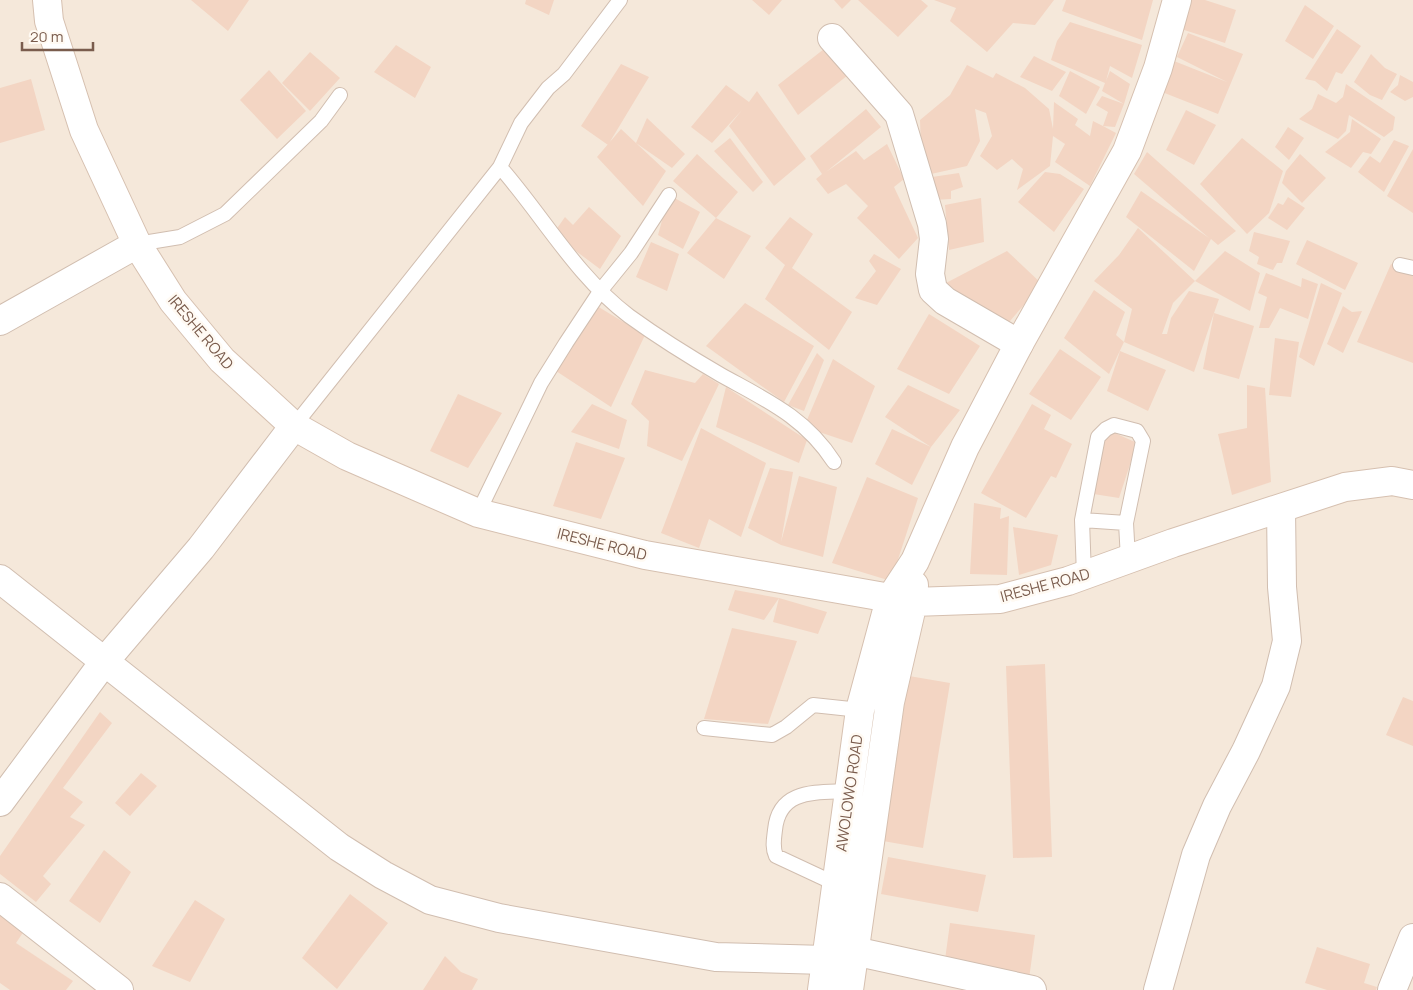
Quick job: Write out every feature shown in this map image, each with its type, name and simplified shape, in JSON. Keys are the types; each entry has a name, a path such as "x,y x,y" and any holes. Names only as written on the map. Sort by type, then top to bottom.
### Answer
{"main road":[{"name":"IRESHE ROAD","path":"47,0 50,21 84,130 137,244 173,301 222,360 294,426 347,456 478,513 645,555 901,600 1000,599 1084,576 1128,559 1345,487 1392,481 1413,485"},
{"path":"901,600 915,561 965,447 1019,344 1127,151 1158,68 1177,0"},
{"path":"832,38 899,114 932,224 934,239 930,274 933,290 945,301 1019,344"},
{"path":"0,320 137,244"},
{"path":"0,802 104,662 201,548 294,426"},
{"path":"1158,990 1196,856 1217,806 1246,751 1276,686 1288,641 1282,587 1281,509"},
{"path":"0,579 340,847 383,875 430,900 499,918 716,957 826,960 854,951 1032,990"},
{"name":"AWOLOWO ROAD","path":"822,990 860,710 901,600"},
{"name":"AWOLOWO ROAD","path":"849,990 890,702 901,600"},
{"path":"0,897 119,990"},
{"path":"1392,990 1413,938"}],"lane":[{"path":"294,426 500,167 521,123 548,88 564,74 620,0"},
{"path":"137,244 180,237 226,214 321,120 340,96"},
{"path":"500,167 522,193 572,261 627,315 675,347 790,414 824,446 834,462"},
{"path":"478,513 541,384 601,290 631,253 669,195"},
{"path":"1084,576 1082,520 1098,438 1106,428 1114,425 1137,431 1144,442 1126,522 1128,559"},
{"path":"1082,520 1126,522"},
{"path":"704,728 772,735 786,727 812,705 860,710"},
{"path":"836,884 776,856 773,849 775,825 782,806 791,799 806,793 849,791"}],"shaded area":[{"path":"0,0 1413,0 1413,990 0,990"}],"building":[{"path":"191,0 249,0 228,31"},
{"path":"526,0 554,0 549,15 525,4"},
{"path":"752,0 782,0 769,15"},
{"path":"834,0 851,0 842,9"},
{"path":"858,0 921,0 928,6 898,37"},
{"path":"934,0 1054,0 1035,25 1013,23 987,52 950,21 956,8"},
{"path":"1066,0 1153,0 1142,40 1062,11"},
{"path":"1189,0 1205,0 1236,10 1225,43 1181,29"},
{"path":"1305,5 1334,26 1313,59 1285,41"},
{"path":"1070,22 1142,45 1132,78 1110,66 1106,81 1110,71 1130,84 1124,104 1102,91 1105,83 1051,60 1057,41"},
{"path":"1337,29 1361,46 1342,74 1336,72 1327,91 1315,81 1305,79"},
{"path":"1188,33 1243,54 1218,114 1162,92 1174,61 1227,82 1177,57"},
{"path":"396,45 431,67 415,98 374,72"},
{"path":"824,49 848,75 798,115 778,85"},
{"path":"310,52 340,78 310,111 282,83"},
{"path":"1371,54 1385,68 1397,74 1382,100 1370,95 1354,82"},
{"path":"1034,56 1066,72 1052,91 1020,77"},
{"path":"621,64 649,77 608,145 581,126"},
{"path":"967,65 993,78 996,73 1025,88 1049,109 1053,129 1054,102 1078,119 1075,125 1090,136 1093,121 1116,133 1090,186 1055,162 1065,144 1053,136 1050,166 1017,190 1023,169 1012,159 997,170 980,156 992,136 986,113 975,109 980,141 967,166 922,176 920,120 950,95"},
{"path":"269,70 306,111 277,139 240,100"},
{"path":"1070,71 1100,87 1086,114 1059,96"},
{"path":"1400,75 1413,82 1413,97 1405,101 1390,92 1398,85"},
{"path":"31,79 45,130 0,143 0,88"},
{"path":"1346,84 1395,117 1393,130 1384,137 1349,115 1346,131 1338,139 1299,119 1312,109 1318,94 1336,103 1343,97"},
{"path":"726,85 749,102 757,91 806,159 774,186 729,126 742,110 712,143 691,127"},
{"path":"1102,96 1124,104 1115,127 1103,126 1108,112 1096,105"},
{"path":"866,109 881,127 826,172 856,151 864,160 887,144 904,179 894,187 918,238 899,259 857,218 868,206 846,184 828,194 816,179 822,174 810,156"},
{"path":"1186,110 1216,125 1194,165 1166,150"},
{"path":"647,118 685,154 672,168 636,143"},
{"path":"1352,119 1381,139 1371,154 1363,152 1351,168 1325,152 1350,132"},
{"path":"1288,127 1304,138 1289,160 1275,147"},
{"path":"621,129 666,171 643,206 597,157"},
{"path":"730,138 763,182 753,192 714,151"},
{"path":"1242,138 1283,171 1269,213 1247,234 1200,184"},
{"path":"1394,140 1409,146 1384,192 1358,172 1370,156 1380,163"},
{"path":"1413,149 1413,213 1387,196"},
{"path":"1147,152 1236,231 1218,245 1211,239 1194,271 1126,217 1141,191 1209,238 1134,174"},
{"path":"697,154 738,192 716,218 673,181"},
{"path":"1300,154 1326,178 1302,203 1282,183 1286,171"},
{"path":"1045,172 1060,174 1084,189 1054,232 1018,202"},
{"path":"959,173 963,187 951,191 951,199 933,200 932,177"},
{"path":"669,195 700,212 683,249 658,235"},
{"path":"1288,197 1305,208 1287,230 1268,218 1278,203 1283,205"},
{"path":"981,198 984,242 949,250 945,205"},
{"path":"589,207 621,236 600,269 553,234 565,217 573,225"},
{"path":"790,217 813,234 792,268 852,312 829,350 765,299 785,265 765,248"},
{"path":"716,218 751,236 724,279 687,253"},
{"path":"1138,228 1195,281 1173,303 1162,334 1167,334 1171,318 1189,291 1219,299 1194,372 1124,342 1132,309 1094,281 1119,255"},
{"path":"1254,232 1290,241 1282,263 1277,263 1273,270 1257,264 1259,257 1249,251"},
{"path":"1307,240 1358,263 1345,290 1296,264"},
{"path":"651,242 679,254 667,291 636,277"},
{"path":"1007,251 1042,284 1004,328 946,283"},
{"path":"1225,251 1260,273 1250,311 1195,281"},
{"path":"874,254 901,269 877,305 855,298 876,271 869,261"},
{"path":"1391,264 1413,274 1413,363 1357,342"},
{"path":"1266,273 1301,287 1302,278 1318,284 1308,319 1280,308 1269,328 1259,328 1267,297 1258,293"},
{"path":"1321,283 1342,293 1314,366 1299,357"},
{"path":"1094,290 1125,312 1116,335 1124,342 1109,374 1064,338"},
{"path":"592,303 645,335 611,407 556,371"},
{"path":"745,303 814,346 784,402 706,346"},
{"path":"1343,306 1352,312 1362,311 1343,353 1327,344"},
{"path":"1214,313 1254,326 1239,379 1203,369"},
{"path":"929,314 980,346 949,394 897,369"},
{"path":"1275,338 1299,342 1291,397 1269,395"},
{"path":"1060,349 1101,377 1071,420 1029,394"},
{"path":"1120,351 1166,370 1148,411 1107,391"},
{"path":"817,353 824,360 804,411 788,405"},
{"path":"833,359 875,386 852,443 804,427"},
{"path":"645,370 695,383 703,374 719,384 682,461 647,446 649,421 631,404"},
{"path":"908,385 960,410 931,447 885,417"},
{"path":"1247,385 1265,388 1271,482 1232,495 1218,434 1247,428"},
{"path":"726,387 807,440 799,463 716,427"},
{"path":"458,394 502,413 468,468 430,451"},
{"path":"592,404 627,420 619,449 571,432"},
{"path":"1032,404 1051,415 1044,429 1072,444 1056,478 1051,476 1026,518 981,493"},
{"path":"701,428 766,463 741,537 709,519 699,548 661,533"},
{"path":"892,429 931,447 912,485 875,464"},
{"path":"1106,429 1137,443 1119,498 1087,493"},
{"path":"576,442 625,458 601,519 553,506"},
{"path":"770,468 793,472 781,542 799,476 837,487 823,557 781,545 748,528"},
{"path":"867,477 918,498 891,581 832,563"},
{"path":"974,503 1001,508 1000,519 1009,516 1007,575 970,574"},
{"path":"1013,527 1058,535 1051,565 1019,575"},
{"path":"735,590 779,598 764,620 728,610"},
{"path":"779,598 827,612 818,634 773,622"},
{"path":"732,628 797,641 768,724 704,719"},
{"path":"1045,664 1052,857 1013,858 1006,666"},
{"path":"909,676 950,683 923,848 883,841"},
{"path":"1403,697 1413,701 1413,746 1386,735"},
{"path":"100,712 112,723 63,788 83,802 70,817 85,825 43,876 51,884 36,902 0,874 0,856"},
{"path":"141,773 157,786 130,816 115,803"},
{"path":"104,850 131,872 100,923 69,901"},
{"path":"888,857 986,875 978,912 881,894"},
{"path":"350,894 388,923 337,989 302,958"},
{"path":"195,900 225,919 190,982 152,966"},
{"path":"0,914 24,931 16,943 73,981 66,990 10,990 0,983"},
{"path":"950,923 1035,935 1029,979 944,967"},
{"path":"1317,947 1370,964 1364,983 1377,987 1376,990 1327,990 1305,983"},
{"path":"445,956 461,972 478,979 472,990 423,990"}]}
